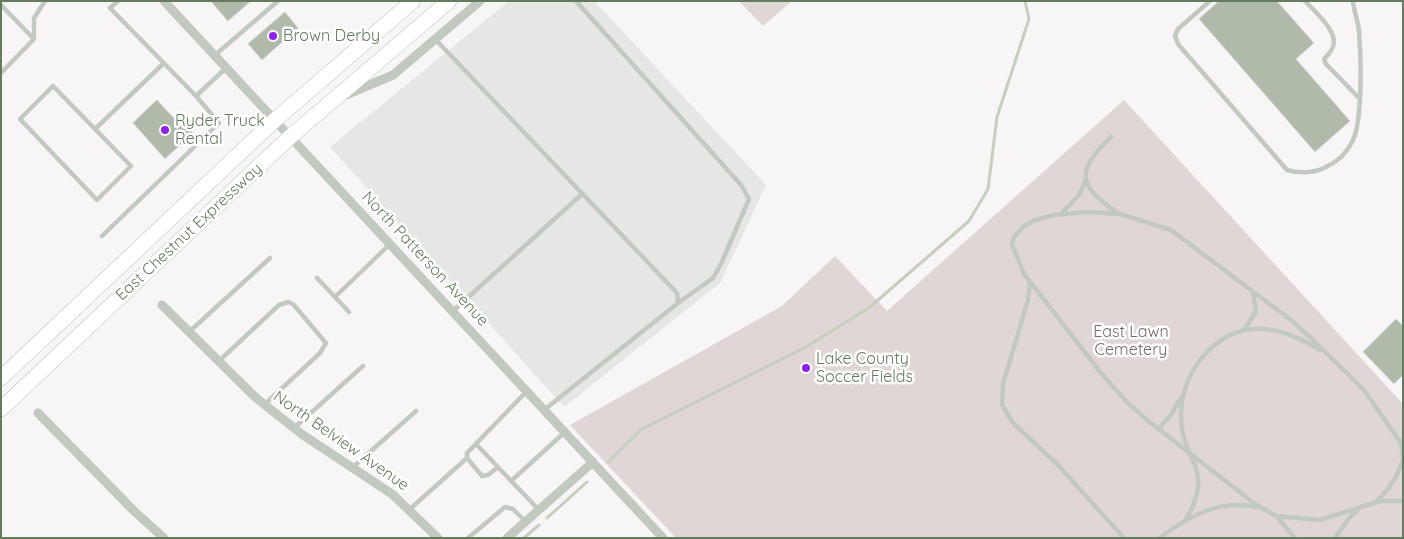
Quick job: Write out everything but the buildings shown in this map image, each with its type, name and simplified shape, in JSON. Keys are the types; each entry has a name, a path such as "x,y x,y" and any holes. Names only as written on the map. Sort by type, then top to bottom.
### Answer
{"main road":[{"name":"East Chestnut Expressway","path":"1,378 275,120 413,1"},
{"name":"East Chestnut Expressway","path":"1,409 290,137 448,1"}],"street":[{"name":"North Patterson Avenue","path":"164,1 663,538"},
{"path":"334,100 393,75 480,1"},
{"name":"North Belview Avenue","path":"162,305 264,405 410,509 438,538"},
{"path":"38,413 134,511 164,538"},
{"path":"508,538 593,462"}],"lane":[{"path":"1,73 34,39 34,18 45,1"},
{"path":"102,236 219,124 196,96 110,8 118,1"},
{"path":"215,55 278,1"},
{"path":"544,410 678,303 713,278 749,199 741,185 576,1"},
{"path":"1210,1 1178,30 1175,36 1178,44 1287,170 1297,173 1324,169 1343,156 1353,141 1358,123 1359,98 1359,31 1353,1"},
{"path":"1305,1 1331,32 1334,40 1333,48 1324,59 1326,64 1359,98"},
{"path":"1,4 34,39"},
{"path":"436,39 677,293 678,303"},
{"path":"95,129 164,63"},
{"path":"196,96 226,68"},
{"path":"53,86 95,129 131,166 97,200 20,119 53,86"},
{"path":"1111,137 1089,161 1085,170 1086,180 1089,189 1120,214"},
{"path":"1061,214 1079,195 1086,180"},
{"path":"453,312 582,194"},
{"path":"1295,538 1276,516 1240,494 1158,429 1127,402 1101,373 1030,283 1012,244 1014,237 1023,227 1033,221 1061,214 1087,212 1120,214 1171,230 1188,240 1291,320 1373,401 1402,445 1403,458 1400,472 1391,486 1374,504"},
{"path":"335,297 390,244"},
{"path":"189,332 270,258"},
{"path":"317,278 349,312"},
{"path":"1030,283 1028,300 1003,384 1002,405 1013,423 1057,464 1124,538"},
{"path":"1243,331 1256,311 1253,292"},
{"path":"218,362 279,305 288,302 293,304 326,343 320,353 264,405"},
{"path":"1158,429 1178,405 1197,362 1229,336 1243,331 1263,328 1292,336 1326,353"},
{"path":"294,428 363,366"},
{"path":"410,509 467,458 467,453 526,391"},
{"path":"1184,391 1181,418 1193,456 1199,484 1197,496 1185,521"},
{"path":"353,467 416,411"},
{"path":"511,481 566,432"},
{"path":"476,444 539,510"},
{"path":"467,458 482,476 488,475 498,467"},
{"path":"1276,516 1320,520 1360,509 1380,501 1403,501"},
{"path":"1160,538 1185,521 1217,506 1245,505 1263,509"},
{"path":"468,538 505,507 513,509 526,521"},
{"path":"1335,538 1350,516 1360,509"}],"shaded area":[{"path":"509,1 594,1 766,185 720,283 564,407 330,147"}],"green space":[{"path":"739,1 792,1 763,26"},
{"name":"East Lawn Cemetery","path":"1124,100 1403,404 1403,538 676,538 570,425 782,306 835,256 887,311"}],"waterway":[{"path":"608,462 642,429 806,347 870,307 969,221 988,189 997,117 1029,19 1025,1"},
{"path":"547,518 587,482"},
{"path":"524,538 539,525"}],"place":[{"name":"Brown Derby","path":"273,36"},
{"name":"Ryder Truck Rental","path":"165,130"},
{"name":"Lake County Soccer Fields","path":"806,368"}]}
